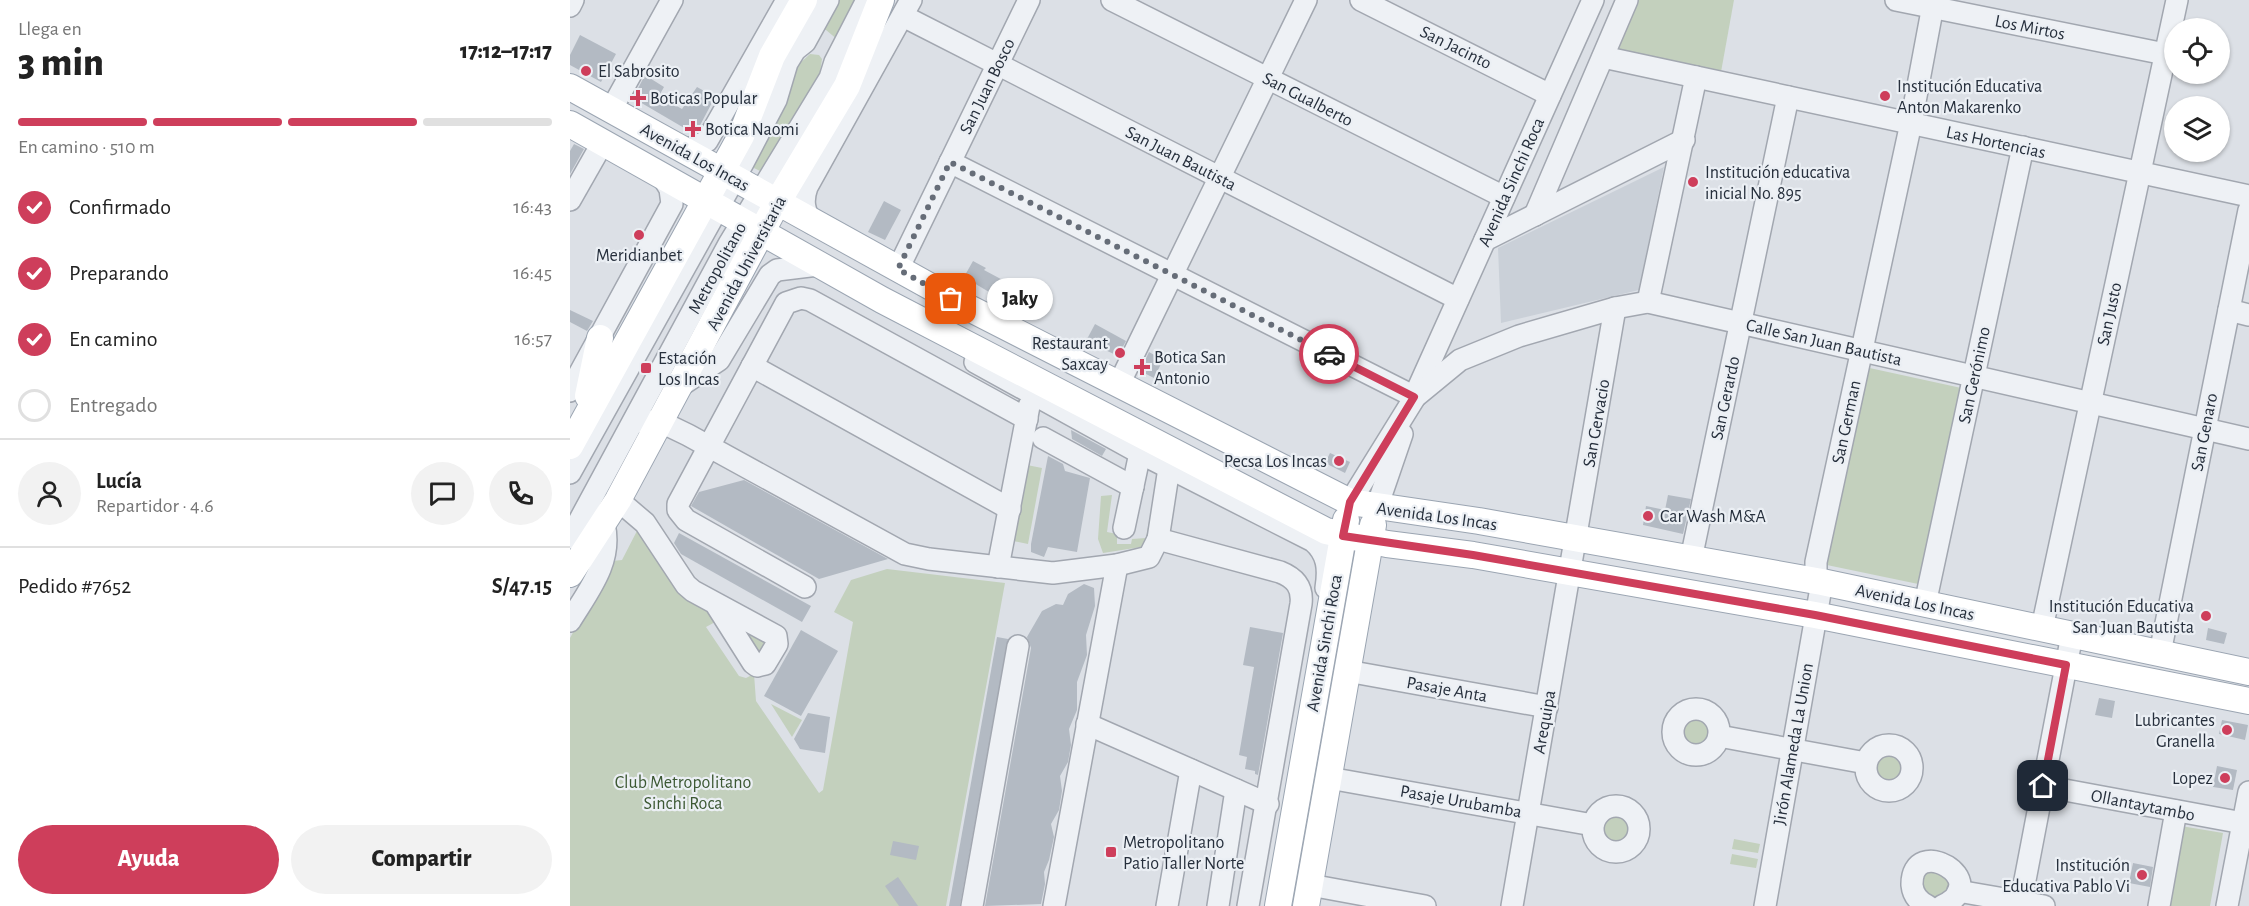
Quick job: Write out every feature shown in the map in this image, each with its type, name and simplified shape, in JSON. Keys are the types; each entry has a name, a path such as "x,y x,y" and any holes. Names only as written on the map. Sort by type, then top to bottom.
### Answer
{"main road":[{"path":"576,435 727,175 783,33 804,0"},
{"name":"Avenida Universitaria","path":"570,574 618,500 653,413 678,387 768,198 848,86 881,0"},
{"name":"Avenida Los Incas","path":"570,87 969,309 1350,502 1479,521 1819,581 2249,672"},
{"name":"Avenida Los Incas","path":"570,124 753,227 808,265 1326,531 1343,536 1570,572 1815,615 2249,702"},
{"path":"954,338 969,309"},
{"path":"576,435 600,338"},
{"name":"Avenida Sinchi Roca","path":"1278,906 1350,502"},
{"name":"Avenida Sinchi Roca","path":"1308,896 1377,507"}],"street":[{"path":"570,6 573,0"},
{"path":"611,110 672,0"},
{"path":"676,147 689,149 707,141 787,0"},
{"path":"727,175 776,100 787,63 795,50 806,42 828,0"},
{"path":"768,198 867,0"},
{"name":"San Juan Bosco","path":"898,269 1029,0"},
{"name":"San Gualberto","path":"1112,0 1504,197"},
{"path":"1119,384 1306,0"},
{"name":"San Jacinto","path":"1361,0 1550,94"},
{"path":"1535,215 1625,4 1595,0"},
{"name":"Avenida Sinchi Roca","path":"1377,507 1414,397 1550,94 1595,0"},
{"name":"Los Mirtos","path":"1896,0 1933,4 2164,54"},
{"name":"San Justo","path":"2172,18 2176,0"},
{"name":"San German","path":"1819,581 1816,562 1911,123 1933,4"},
{"name":"San Juan Bautista","path":"907,8 998,64 1458,299"},
{"name":"Avenida Universitaria","path":"812,223 805,212 804,195 807,187 907,8"},
{"path":"806,42 825,44 832,51 835,62"},
{"name":"Las Hortencias","path":"1603,57 2249,196"},
{"name":"San Justo","path":"2042,628 2164,59"},
{"path":"1648,302 1696,77"},
{"name":"San Gerardo","path":"1691,559 1788,97"},
{"path":"1485,240 1684,140"},
{"path":"570,201 603,142"},
{"name":"San Gerónimo","path":"1925,604 2023,147"},
{"path":"950,162 1414,397"},
{"path":"572,382 600,338 672,204 670,189 662,176"},
{"name":"Metropolitano","path":"570,473 711,204"},
{"name":"San Genaro","path":"2160,653 2205,429 2239,313 2249,210"},
{"name":"Metropolitano","path":"570,538 624,442 653,413 753,227"},
{"path":"678,387 719,360 770,275 777,270 808,265 1140,453 1320,547 1327,562 1328,573 1268,906"},
{"path":"805,587 681,515 678,510 679,497 782,309 793,299 810,300 1027,419"},
{"name":"Calle San Juan Bautista","path":"1414,397 1460,360 1519,336 1616,308 1648,302 2249,439"},
{"name":"San Gervacio","path":"1576,538 1616,308"},
{"path":"752,366 1010,509"},
{"path":"998,567 1032,393"},
{"name":"Avenida Sinchi Roca","path":"1350,502 1414,397"},
{"path":"624,442 653,413 688,435 905,554 1053,573 1116,565 1149,557 1158,539 1169,468"},
{"path":"1043,438 1133,487"},
{"path":"1124,528 1140,453"},
{"path":"618,500 645,523 686,585 715,603"},
{"path":"570,621 583,602 606,555 608,540 604,524"},
{"name":"Arequipa","path":"1512,906 1576,538"},
{"path":"1158,539 1280,572 1292,578 1301,589 1301,604 1268,804 1248,906"},
{"path":"1054,906 1116,565"},
{"name":"Jirón Alameda La Union","path":"1765,906 1819,581"},
{"path":"2021,904 2072,635"},
{"path":"972,906 1018,646"},
{"name":"Pasaje Anta","path":"1347,671 1547,707"},
{"path":"1087,724 1268,804"},
{"path":"1719,736 1866,763"},
{"path":"1167,906 1191,770"},
{"name":"Pasaje Urubamba","path":"1329,778 1593,825"},
{"name":"Ollantaytambo","path":"2043,786 2243,823"},
{"path":"1218,906 1236,790"},
{"path":"2227,906 2249,792"},
{"path":"2159,906 2176,811"},
{"path":"1928,906 1920,902 1912,889 1914,874 1925,863 1940,861 1953,869 1959,883 1954,898 1942,906"},
{"path":"2237,906 2242,877 2249,861"},
{"path":"1958,891 2021,904 2044,906"},
{"path":"1308,896 1425,906"}],"shaded area":[{"path":"1664,167 1639,290 1501,323 1498,248"}],"green space":[{"path":"835,0 860,0 838,40 826,30 819,29"},
{"path":"1627,0 1734,0 1721,72 1607,48"},
{"path":"810,54 819,55 822,59 820,73 764,173 748,165 799,64"},
{"path":"1865,367 1966,389 1923,585 1822,564"},
{"path":"1027,465 1042,468 1028,544 1013,541"},
{"path":"1112,495 1107,532 1117,534 1117,544 1131,544 1132,539 1146,538 1151,511 1153,512 1148,538 1141,547 1103,553 1098,539 1101,496"},
{"name":"Club Metropolitano Sinchi Roca","path":"639,527 717,621 706,627 739,676 746,678 754,674 756,701 819,793 823,790 853,622 834,612 851,580 887,569 1005,583 946,906 570,906 570,638 612,561 622,560"},
{"path":"738,624 767,642 762,651 755,652"},
{"path":"771,704 802,720 792,737"},
{"path":"1696,713 1709,718 1714,731 1709,744 1696,749 1683,744 1678,731 1683,718"},
{"path":"1889,749 1902,754 1907,767 1902,780 1889,785 1876,780 1871,767 1876,754"},
{"path":"1616,810 1630,815 1635,829 1630,843 1616,848 1602,843 1597,829 1602,815"},
{"path":"2181,826 2223,833 2210,906 2167,906"},
{"path":"1734,839 1760,844 1758,853 1732,849"},
{"path":"1732,854 1758,859 1756,868 1730,864"},
{"path":"1932,866 1952,881 1942,899 1925,898 1918,877"}],"building":[{"path":"580,35 616,54 601,82 570,65 570,55"},
{"path":"645,75 664,87 659,96 682,109 697,87 715,97 697,131 691,132 633,98"},
{"path":"574,144 584,149 570,174 570,151"},
{"path":"884,201 901,210 885,240 868,232"},
{"path":"973,261 986,268 984,270 1012,285 1004,301 964,277"},
{"path":"1033,295 1047,302 1039,318 1024,311"},
{"path":"570,310 593,321 587,331 570,322"},
{"path":"1095,324 1126,341 1118,356 1086,341"},
{"path":"1149,352 1163,360 1154,378 1140,371"},
{"path":"1071,430 1106,449 1102,456 1072,439"},
{"path":"1330,453 1350,462 1345,473 1325,463"},
{"path":"1048,456 1063,464 1065,471 1090,478 1077,552 1048,547 1044,557 1031,552 1031,544"},
{"path":"744,480 888,559 819,579 691,506 699,492"},
{"path":"1668,495 1691,499 1683,534 1643,525 1646,506 1665,510"},
{"path":"679,533 811,606 802,622 681,554 674,543"},
{"path":"1084,584 1094,588 1095,606 1086,635 1087,655 1077,682 1077,710 1069,729 1071,745 1068,762 1060,776 1062,791 1059,810 1051,824 1054,837 1044,872 1045,884 1041,904 985,906 1031,648 1027,637 1042,611 1056,604 1063,605 1068,594"},
{"path":"1250,627 1283,633 1258,775 1255,771 1245,769 1247,757 1239,755 1254,667 1243,665"},
{"path":"2208,628 2227,633 2224,644 2206,640"},
{"path":"801,630 838,651 801,716 764,696"},
{"path":"997,637 1008,639 960,906 949,906"},
{"path":"2099,698 2115,701 2112,718 2095,715"},
{"path":"808,713 830,717 825,753 800,749 794,739"},
{"path":"2222,720 2248,725 2245,740 2219,734"},
{"name":"Lopez","path":"2217,766 2237,770 2233,790 2213,787"},
{"path":"893,841 919,846 916,860 890,855"},
{"name":"Institución Educativa Pablo Vi","path":"2133,863 2153,867 2150,887 2129,883"},
{"path":"898,877 918,906 899,906 885,886"}],"way so far":[{"path":"951,299 898,269 950,162 1329,354"}],"place":[{"name":"El Sabrosito","path":"586,71"},
{"name":"Institución Educativa Anton Makarenko","path":"1885,96"},
{"name":"Boticas Popular","path":"638,98"},
{"name":"Botica Naomi","path":"693,129"},
{"name":"Institución educativa inicial No. 895","path":"1693,182"},
{"name":"Meridianbet","path":"639,235"},
{"name":"Jaky","path":"951,299"},
{"name":"Restaurant Saxcay","path":"1120,353"},
{"name":"Botica San Antonio","path":"1142,367"},
{"name":"Estación Los Incas","path":"646,368"},
{"name":"Pecsa Los Incas","path":"1339,461"},
{"name":"Car Wash M&A","path":"1648,516"},
{"name":"Institución Educativa San Juan Bautista","path":"2206,616"},
{"name":"Lubricantes Granella","path":"2227,730"},
{"name":"Lopez","path":"2225,778"},
{"name":"Metropolitano Patio Taller Norte","path":"1111,852"},
{"name":"Institución Educativa Pablo Vi","path":"2142,875"}],"route":[{"path":"1329,354 1414,397 1350,502 1343,536 1473,555 1815,615 2066,665 2043,786"}]}
